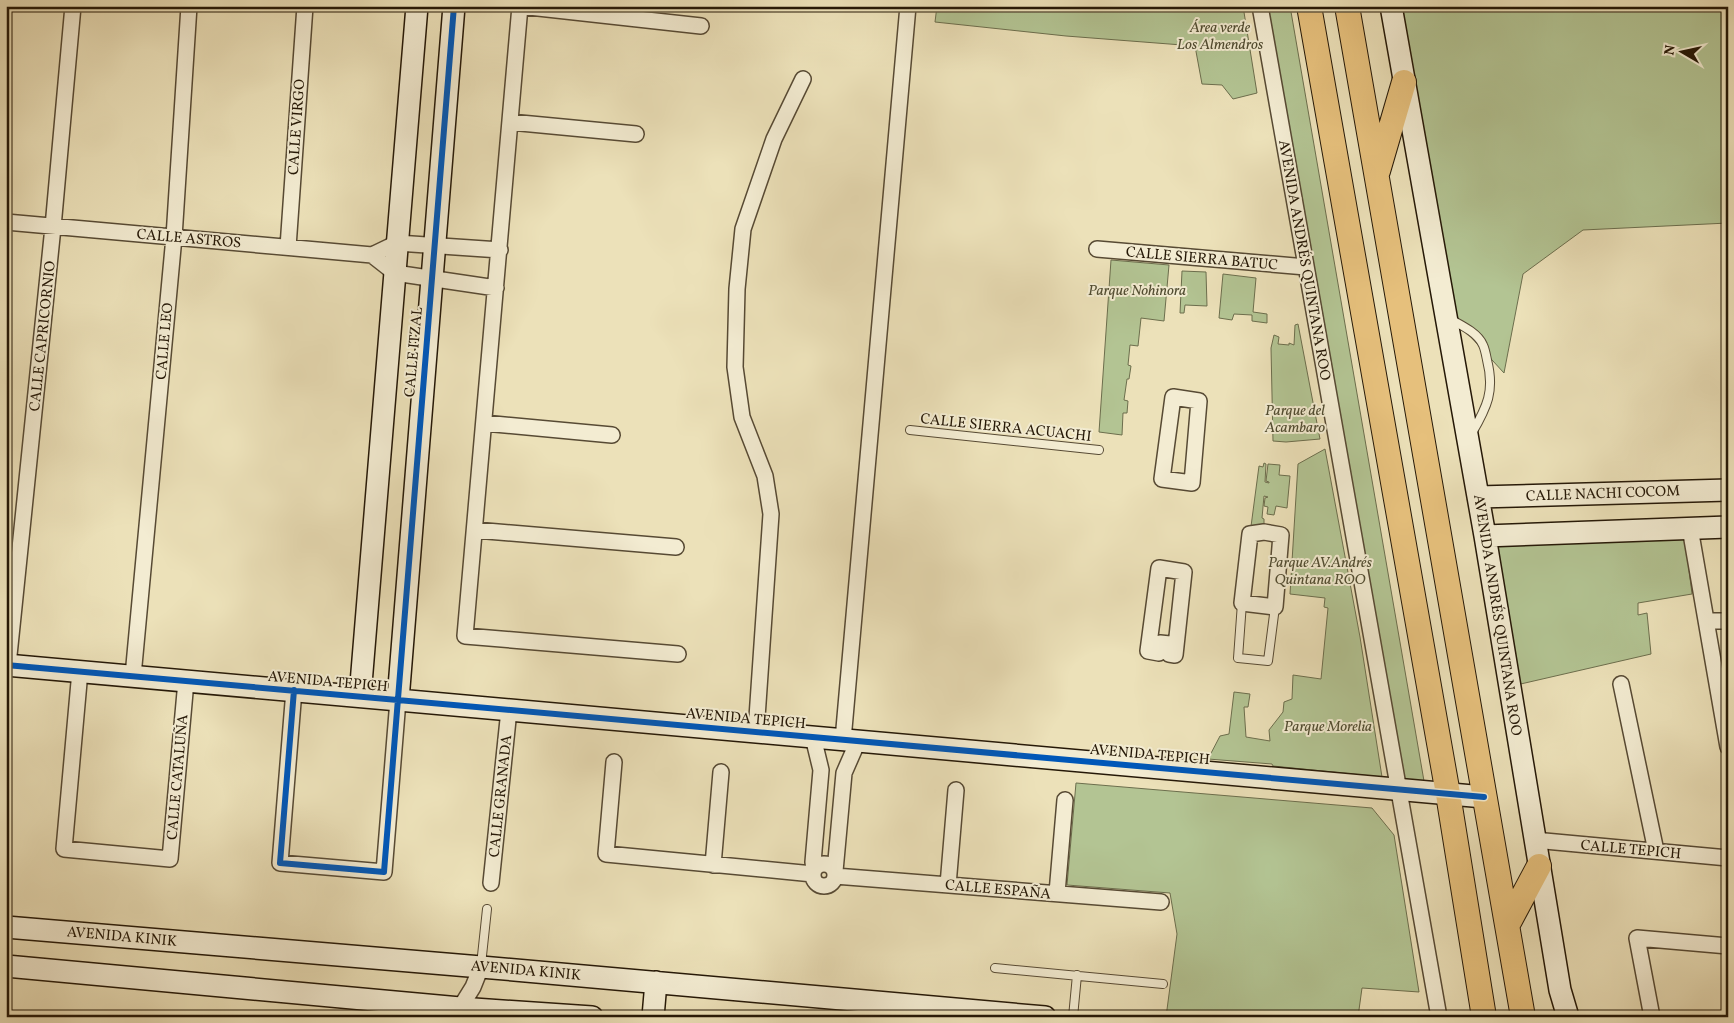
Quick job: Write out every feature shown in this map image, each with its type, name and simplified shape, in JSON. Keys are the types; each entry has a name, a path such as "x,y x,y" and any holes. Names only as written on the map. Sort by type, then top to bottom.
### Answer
{"main road":[{"path":"1309,6 1448,794 1484,1017"},
{"path":"1346,6 1523,1017"},
{"path":"1376,177 1404,82"},
{"path":"1508,924 1539,866"}],"street":[{"name":"CALLE CAPRICORNIO","path":"7,665 53,226 73,6"},
{"name":"CALLE LEO","path":"133,676 174,237 189,6"},
{"name":"CALLE VIRGO","path":"288,247 305,6"},
{"name":"CALLE ITZAL","path":"360,696 417,6"},
{"name":"CALLE ITZAL","path":"398,700 454,6"},
{"path":"678,654 465,636 520,6 701,26"},
{"path":"835,873 844,772 850,740 908,6"},
{"name":"AVENIDA ANDRÉS QUINTANA ROO","path":"1260,6 1439,1017"},
{"name":"AVENIDA ANDRÉS QUINTANA ROO","path":"1390,6 1485,536 1560,990 1568,1017"},
{"path":"756,732 771,514 765,476 742,417 735,367 737,289 743,229 774,139 803,79"},
{"path":"510,122 636,134"},
{"name":"CALLE ASTROS","path":"6,222 372,255"},
{"path":"496,288 395,273 372,255 397,243 500,250"},
{"name":"CALLE SIERRA BATUC","path":"1097,249 1306,267"},
{"path":"1174,397 1199,401 1192,483 1162,479 1174,397"},
{"path":"484,423 612,435"},
{"name":"CALLE NACHI COCOM","path":"1478,497 1728,490"},
{"path":"1485,536 1728,526"},
{"path":"1690,528 1728,748"},
{"path":"475,530 676,547"},
{"path":"1242,603 1250,534 1264,532 1281,535 1275,607"},
{"path":"1159,568 1184,572 1176,655 1169,654 1170,644 1160,643 1159,653 1148,651 1159,568"},
{"path":"1706,621 1728,621"},
{"name":"AVENIDA TEPICH","path":"7,665 1484,797"},
{"name":"CALLE CATALUÑA","path":"80,671 64,849 170,858 186,681"},
{"path":"1620,684 1656,851"},
{"path":"294,690 280,863 384,872 398,700"},
{"name":"CALLE GRANADA","path":"491,883 509,710"},
{"path":"813,737 821,770 814,872"},
{"name":"CALLE ESPAÑA","path":"614,762 606,854 713,865 814,872 815,882 825,886 832,883 835,873 948,885 1161,902"},
{"path":"713,865 721,772"},
{"path":"948,885 956,790"},
{"path":"1057,893 1065,800"},
{"name":"CALLE TEPICH","path":"1534,840 1728,858"},
{"path":"814,851 838,854"},
{"name":"AVENIDA KINIK","path":"6,927 481,966 1045,1017"},
{"path":"1652,1017 1637,938 1728,946"},
{"path":"6,966 460,1013 592,1017"},
{"path":"460,1013 473,988 481,966"},
{"path":"653,1017 656,982"}],"lane":[{"path":"1446,316 1467,328 1483,344 1491,376 1489,396 1483,414 1468,439"},
{"name":"CALLE SIERRA ACUACHI","path":"910,430 1100,450"},
{"path":"1242,603 1275,607 1268,661 1238,658 1242,603"},
{"path":"481,966 487,909"},
{"path":"995,968 1163,984"},
{"path":"1073,1017 1077,975"}],"green space":[{"name":"Área verde Los Almendros","path":"937,6 1243,6 1257,93 1233,99 1222,85 1202,84 1195,46 1066,36 935,22"},
{"path":"1265,6 1290,6 1424,781 1403,780"},
{"path":"1401,6 1728,6 1728,223 1583,230 1523,274 1504,373 1458,323"},
{"name":"Parque Nohinora","path":"1111,260 1169,265 1164,321 1141,318 1138,346 1130,345 1128,365 1131,366 1124,400 1128,401 1127,413 1123,413 1122,435 1099,432"},
{"path":"1182,271 1206,272 1207,306 1185,305 1184,313 1180,313"},
{"path":"1223,274 1256,278 1253,312 1267,314 1267,323 1252,321 1252,315 1234,314 1232,320 1219,318"},
{"name":"Parque del Acambaro","path":"1298,324 1320,439 1286,442 1273,441 1271,348 1274,335 1279,337 1278,344 1289,345 1289,343 1294,345 1295,325"},
{"path":"1325,449 1360,637 1382,777 1273,766 1272,764 1208,759 1220,736 1229,734 1234,692 1250,694 1248,707 1244,707 1246,737 1270,741 1269,730 1283,712 1284,702 1292,699 1293,675 1321,679 1328,608 1324,607 1325,598 1290,594 1298,464"},
{"path":"1264,463 1266,464 1265,482 1269,483 1266,481 1268,464 1280,465 1279,475 1290,476 1287,508 1276,506 1274,515 1267,514 1268,507 1264,506 1265,498 1268,497 1264,496 1262,518 1264,519 1264,525 1250,534 1259,466 1263,467"},
{"path":"1685,537 1692,594 1638,603 1638,615 1647,613 1651,654 1512,686 1490,547"},
{"path":"1076,783 1372,808 1394,835 1419,992 1362,988 1358,1017 1166,1017 1177,934 1170,893 1067,885"}],"cycle path":[{"path":"294,690 280,863 384,872 454,6"},
{"path":"6,665 1484,797"}],"park label":[{"name":"Parque AV.Andrés Quintana ROO","path":"1320,570"},
{"name":"Parque Morelia","path":"1328,726"}]}
